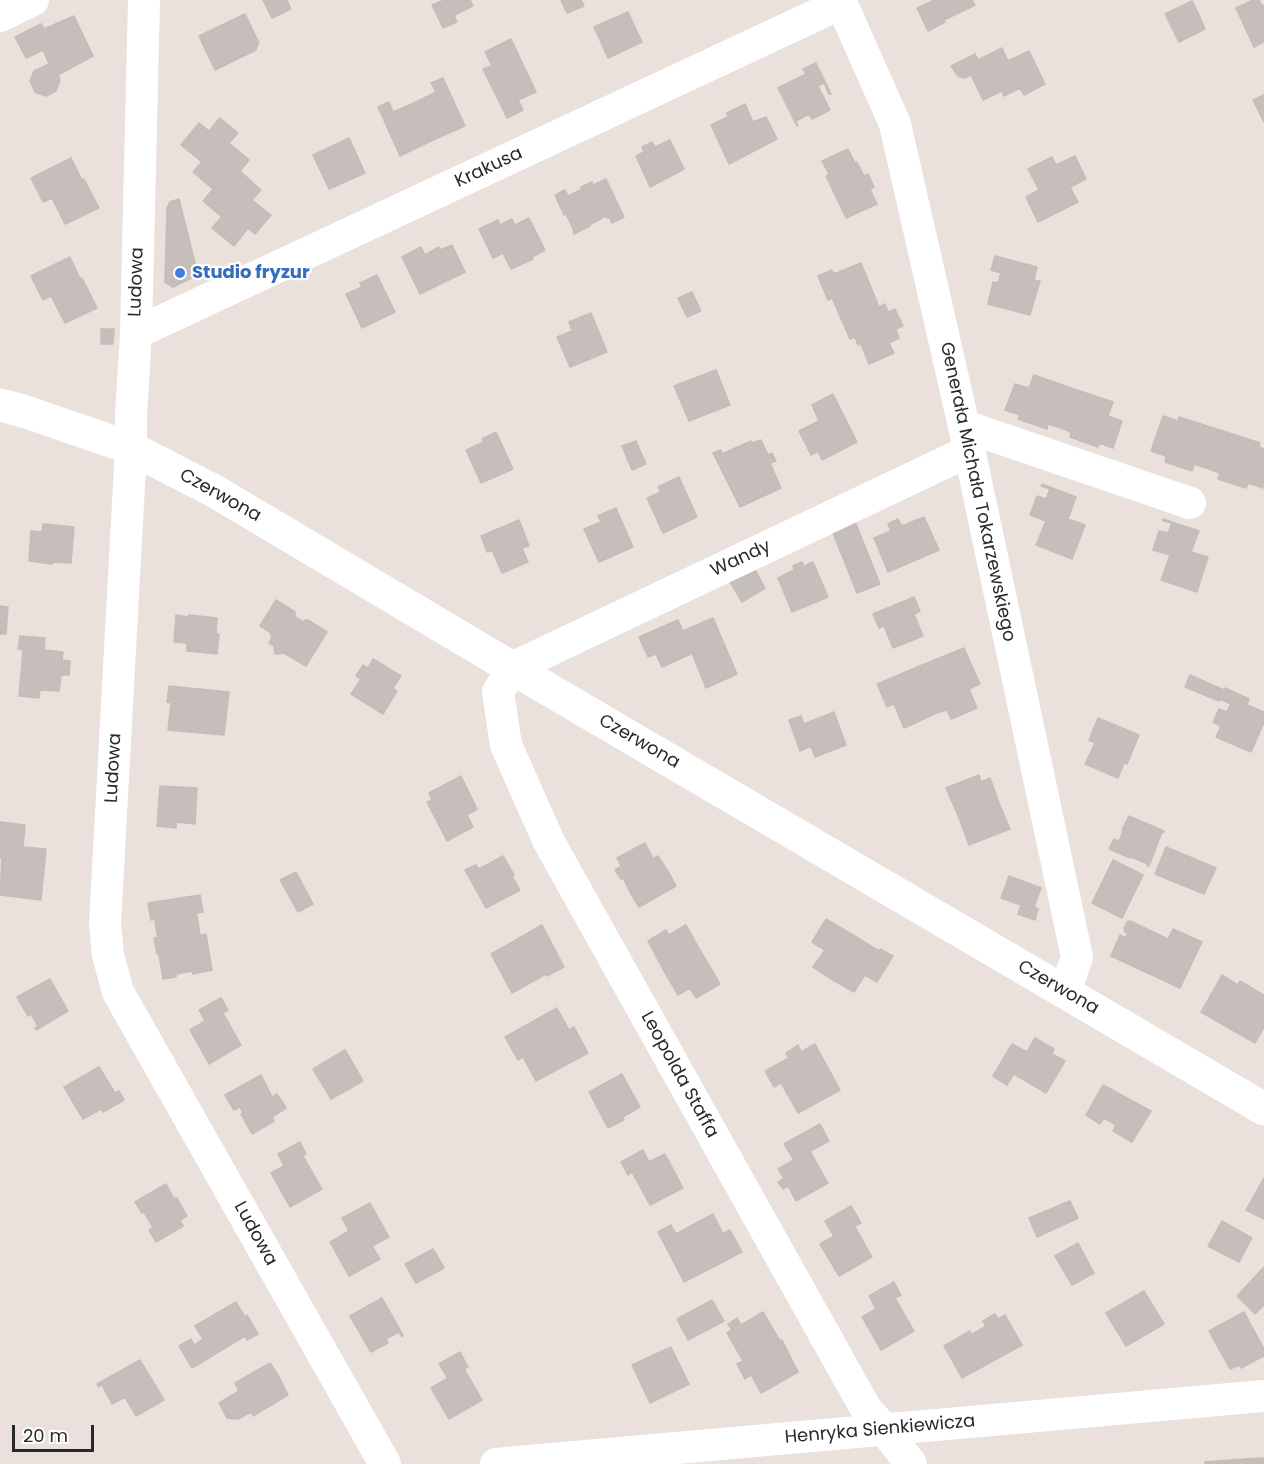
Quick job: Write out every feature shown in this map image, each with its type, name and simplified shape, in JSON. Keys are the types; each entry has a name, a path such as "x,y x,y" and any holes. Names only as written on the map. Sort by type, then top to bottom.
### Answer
{"main road":[{"name":"Czerwona","path":"0,405 131,448 216,492 1264,1109"}],"street":[{"path":"0,16 33,0"},
{"name":"Ludowa","path":"144,0 136,333 105,924 108,955 118,992 385,1464"},
{"name":"Krakusa","path":"136,333 841,2"},
{"name":"Generała Michała Tokarzewskiego","path":"841,2 895,124 967,440 1077,957 1065,992"},
{"path":"967,440 1113,493"},
{"path":"967,440 1190,503"},
{"name":"Wandy","path":"512,668 967,440"},
{"name":"Leopolda Staffa","path":"512,668 498,692 506,745 549,842 866,1409 911,1464"},
{"name":"Henryka Sienkiewicza","path":"496,1464 1264,1396"}],"building":[{"path":"263,0 287,0 291,9 272,18"},
{"path":"444,0 470,0 473,6 454,15 457,22 443,28 432,5"},
{"path":"561,0 581,0 584,6 567,13"},
{"path":"932,0 972,0 975,5 944,20 945,22 928,31 917,8"},
{"path":"1253,0 1259,0 1262,6 1264,5 1264,42 1254,47 1236,8"},
{"path":"1192,1 1199,15 1172,28 1165,14"},
{"path":"628,12 642,42 608,58 594,27"},
{"path":"245,14 259,43 256,50 215,70 199,36"},
{"path":"1199,15 1205,29 1179,42 1172,28"},
{"path":"74,16 93,56 58,75 60,80 56,91 46,96 35,92 30,81 34,71 49,64 43,50 26,58 15,37 41,24 44,29"},
{"path":"511,39 536,92 518,100 523,110 507,118 483,69 492,66 485,52"},
{"path":"1002,48 1008,61 1029,51 1045,84 1024,95 1020,88 1004,96 1002,91 983,100 971,75 964,78 958,76 951,66 975,54 978,60"},
{"path":"816,63 831,94 824,83 818,86 830,110 812,119 809,114 796,121 797,126 778,88 806,74 803,69"},
{"path":"443,78 465,126 433,140 416,102 436,92 431,83"},
{"path":"1264,95 1264,122 1253,100"},
{"path":"389,102 393,112 416,102 433,140 400,156 378,107"},
{"path":"745,104 753,122 766,117 777,139 729,164 711,125 728,117 727,113"},
{"path":"220,118 238,133 229,143 223,138 202,162 181,145 199,123 209,131"},
{"path":"223,138 242,154 213,189 193,172"},
{"path":"349,138 365,173 329,189 313,155"},
{"path":"670,140 684,169 650,187 636,156 644,152 642,147 652,142 655,147"},
{"path":"848,149 864,176 868,174 874,187 870,189 877,204 846,218 826,176 829,174 822,161"},
{"path":"242,154 249,160 240,171 252,182 222,217 203,201"},
{"path":"1075,156 1086,179 1070,187 1078,202 1038,222 1026,197 1039,190 1028,169 1052,157 1056,165"},
{"path":"71,158 99,208 65,224 52,198 43,202 31,178"},
{"path":"606,179 624,217 612,223 606,216 574,234 555,195 565,190 568,196 592,182 593,185"},
{"path":"252,182 261,190 252,200 271,215 255,234 248,228 234,246 212,228"},
{"path":"179,199 198,275 173,287 165,282 167,208 170,202"},
{"path":"529,218 545,250 532,257 533,259 511,269 503,253 493,258 479,229 498,220 500,225 512,219 515,225"},
{"path":"452,245 465,272 420,294 402,257 421,247 425,255 439,247 440,250"},
{"path":"995,256 1037,267 1034,280 1040,281 1030,315 988,304 993,282 998,283 1001,273 991,270"},
{"path":"70,257 97,308 65,323 51,296 43,300 31,276"},
{"path":"861,263 879,307 885,304 888,312 895,309 903,326 896,329 899,338 889,343 894,353 869,364 861,344 858,345 855,337 850,339 832,298 828,300 818,276 832,270 834,274"},
{"path":"377,275 395,312 362,328 346,294 362,287 360,283"},
{"path":"692,292 701,311 687,317 678,298"},
{"path":"591,313 607,352 570,367 557,337 572,331 569,322"},
{"path":"101,329 114,329 113,344 101,344"},
{"path":"716,370 730,405 689,421 674,386"},
{"path":"1034,375 1074,389 1061,428 1048,424 1047,429 1018,419 1020,415 1005,410 1015,384 1029,388"},
{"path":"1074,389 1113,402 1108,416 1122,421 1113,448 1099,443 1098,447 1070,437 1071,432 1061,428"},
{"path":"833,394 857,442 822,460 818,451 811,455 799,431 819,421 812,405"},
{"path":"1163,416 1178,421 1179,417 1220,430 1209,469 1194,464 1192,471 1165,462 1166,456 1151,451"},
{"path":"1220,430 1260,443 1259,447 1264,449 1263,488 1248,483 1246,488 1218,479 1220,473 1209,469"},
{"path":"496,432 513,469 481,483 466,450 484,442 482,439"},
{"path":"761,440 768,455 772,453 776,461 770,463 781,488 740,507 713,453 721,450 722,454 751,441 752,443"},
{"path":"636,441 646,464 632,470 622,446"},
{"path":"679,477 697,517 663,533 647,498 661,492 658,487"},
{"path":"1042,484 1076,497 1068,519 1085,525 1072,559 1036,545 1046,521 1030,515 1037,496 1046,499 1050,489 1041,486"},
{"path":"616,508 633,547 599,562 584,529 601,522 598,516"},
{"path":"924,517 939,550 888,572 874,538 891,531 888,524 898,519 902,526"},
{"path":"854,519 880,584 857,593 831,528"},
{"path":"1163,519 1199,531 1191,552 1208,557 1197,592 1161,580 1170,555 1153,550 1159,531 1168,533 1172,523 1163,521"},
{"path":"519,520 529,546 522,548 528,562 502,573 492,550 487,552 481,536"},
{"path":"43,524 74,527 71,563 52,562 52,564 29,561 31,531 42,532"},
{"path":"802,562 804,566 813,562 828,597 792,612 778,578 794,570 793,566"},
{"path":"753,566 765,588 742,602 729,580"},
{"path":"914,597 920,611 914,614 923,636 893,648 884,626 879,628 873,614"},
{"path":"276,600 295,612 295,617 303,622 308,620 327,632 306,666 284,653 275,654 274,646 269,643 272,638 270,632 260,626"},
{"path":"0,606 8,607 6,634 0,634"},
{"path":"176,615 217,618 216,634 219,634 217,654 187,651 187,643 174,642"},
{"path":"713,618 737,674 706,688 683,631"},
{"path":"678,620 693,653 662,667 656,654 648,657 639,637"},
{"path":"20,636 45,638 44,650 63,652 62,660 70,661 69,675 61,675 59,691 40,690 39,698 19,696 23,650 18,649"},
{"path":"964,648 980,684 969,689 977,708 951,719 947,710 937,713 920,666"},
{"path":"373,659 401,676 393,688 397,691 383,714 351,694 361,679 356,676 363,665 368,668"},
{"path":"920,666 937,713 904,728 894,704 887,707 877,684"},
{"path":"1190,675 1249,699 1247,705 1233,699 1231,704 1220,699 1219,701 1185,687"},
{"path":"169,686 229,692 224,735 168,730 171,703 167,702"},
{"path":"1233,699 1264,712 1264,722 1251,752 1216,737 1221,726 1213,722 1219,709 1227,712"},
{"path":"834,712 846,745 815,757 811,746 800,751 789,720 801,716 804,724"},
{"path":"1098,718 1139,735 1127,764 1124,763 1118,778 1085,764 1095,743 1089,740"},
{"path":"979,775 981,782 990,778 999,803 959,818 946,788"},
{"path":"461,776 477,809 467,815 473,827 447,841 427,802 432,800 429,793"},
{"path":"160,786 197,788 195,824 176,822 176,828 157,826"},
{"path":"999,803 1010,829 969,845 959,818"},
{"path":"1129,816 1164,831 1149,866 1109,849 1114,839 1119,842"},
{"path":"0,822 25,825 23,847 46,849 41,900 0,895 2,858 0,858"},
{"path":"645,843 653,859 658,856 669,873 631,894 623,878 621,879 615,870 621,866 617,858"},
{"path":"1166,847 1216,868 1204,894 1155,874"},
{"path":"503,856 520,890 486,908 465,870 476,865 479,869"},
{"path":"1113,860 1143,875 1122,918 1092,903"},
{"path":"296,872 313,904 298,912 280,880"},
{"path":"669,873 676,886 639,907 631,894"},
{"path":"1009,876 1041,888 1034,907 1038,909 1035,920 1018,914 1021,905 1001,898"},
{"path":"200,895 203,912 196,913 198,922 156,928 155,919 151,920 148,903"},
{"path":"826,919 858,938 833,980 813,967 825,950 812,942"},
{"path":"1130,921 1168,939 1173,929 1202,942 1180,988 1111,956 1120,935 1126,938 1128,933 1124,928"},
{"path":"198,922 200,935 206,934 208,946 157,954 154,938 158,937 156,928"},
{"path":"542,925 564,967 530,983 509,944"},
{"path":"686,925 700,950 664,971 648,941 666,930 669,935"},
{"path":"858,938 879,951 880,949 893,956 877,982 865,975 854,992 833,980"},
{"path":"509,944 530,983 512,993 491,954"},
{"path":"208,946 212,970 193,974 192,971 163,979 159,955"},
{"path":"700,950 720,984 696,998 690,988 678,995 664,971"},
{"path":"1222,975 1238,985 1240,981 1264,995 1262,1018 1264,1027 1255,1043 1201,1012"},
{"path":"50,979 68,1011 36,1030 38,1026 31,1014 28,1016 17,997"},
{"path":"221,998 228,1010 223,1013 241,1045 209,1064 190,1030 205,1021 199,1010"},
{"path":"557,1008 569,1030 574,1027 588,1053 536,1081 523,1057 518,1060 505,1037"},
{"path":"1035,1038 1054,1049 1052,1054 1065,1061 1046,1093 1014,1074"},
{"path":"815,1044 840,1090 798,1113 781,1083 774,1087 765,1071 789,1058 786,1053 798,1045 801,1052"},
{"path":"1012,1044 1027,1052 1007,1085 993,1076"},
{"path":"345,1050 363,1081 331,1099 313,1069"},
{"path":"99,1067 115,1093 119,1091 124,1100 103,1112 101,1109 83,1119 64,1087"},
{"path":"622,1074 640,1107 623,1117 624,1120 608,1128 589,1092"},
{"path":"261,1075 272,1097 277,1094 286,1108 272,1117 274,1121 252,1134 241,1114 243,1113 240,1107 234,1110 225,1095"},
{"path":"1103,1085 1151,1111 1132,1142 1113,1131 1116,1125 1104,1118 1100,1124 1086,1115"},
{"path":"820,1124 829,1141 794,1160 784,1144"},
{"path":"300,1142 306,1154 303,1156 322,1189 290,1207 271,1173 284,1166 278,1154"},
{"path":"643,1150 649,1162 665,1154 683,1188 650,1205 632,1172 628,1175 621,1162"},
{"path":"810,1151 828,1183 796,1201 788,1186 783,1189 778,1182 784,1178 778,1169"},
{"path":"1264,1178 1264,1219 1246,1210"},
{"path":"166,1184 187,1216 180,1220 183,1226 156,1242 149,1230 153,1228 135,1202"},
{"path":"1070,1201 1078,1218 1037,1237 1029,1218"},
{"path":"370,1203 389,1237 372,1246 380,1259 349,1276 330,1242 349,1231 342,1218"},
{"path":"851,1206 861,1223 834,1236 825,1221"},
{"path":"713,1214 723,1234 730,1230 742,1252 684,1282 658,1232 671,1225 676,1234"},
{"path":"1222,1221 1252,1238 1239,1262 1208,1246"},
{"path":"854,1225 872,1257 839,1276 820,1244"},
{"path":"1078,1243 1094,1273 1072,1285 1055,1256"},
{"path":"433,1249 444,1268 416,1283 405,1264"},
{"path":"1264,1267 1264,1305 1255,1314 1237,1296"},
{"path":"894,1282 901,1295 895,1298 914,1331 881,1350 862,1317 876,1309 869,1296"},
{"path":"1144,1291 1164,1324 1126,1346 1106,1313"},
{"path":"382,1298 403,1335 402,1337 399,1332 386,1339 388,1343 371,1352 350,1316"},
{"path":"712,1300 724,1321 688,1340 677,1319"},
{"path":"236,1302 258,1334 247,1340 245,1336 192,1368 179,1346 191,1339 194,1345 203,1339 195,1326"},
{"path":"763,1312 780,1341 782,1340 798,1372 761,1393 751,1375 745,1379 737,1364 743,1361 727,1333 732,1330 728,1324 737,1318 741,1325"},
{"path":"1244,1312 1264,1349 1264,1356 1241,1368 1239,1365 1230,1369 1209,1331"},
{"path":"995,1314 998,1319 1005,1315 1022,1345 962,1378 944,1346 970,1331 971,1335 986,1326 983,1321"},
{"path":"671,1347 689,1384 650,1403 632,1365"},
{"path":"460,1352 468,1367 464,1369 482,1400 449,1419 431,1388 448,1378 439,1364"},
{"path":"140,1360 164,1400 136,1416 125,1397 112,1404 102,1385 99,1387 97,1384"},
{"path":"270,1363 288,1395 253,1416 251,1412 238,1419 227,1418 219,1403 239,1391 235,1383"},
{"path":"1264,1458 1264,1464 1245,1464 1244,1459"},
{"path":"1244,1459 1245,1464 1205,1464 1205,1462"}],"place":[{"name":"Studio fryzur","path":"180,273"}]}
